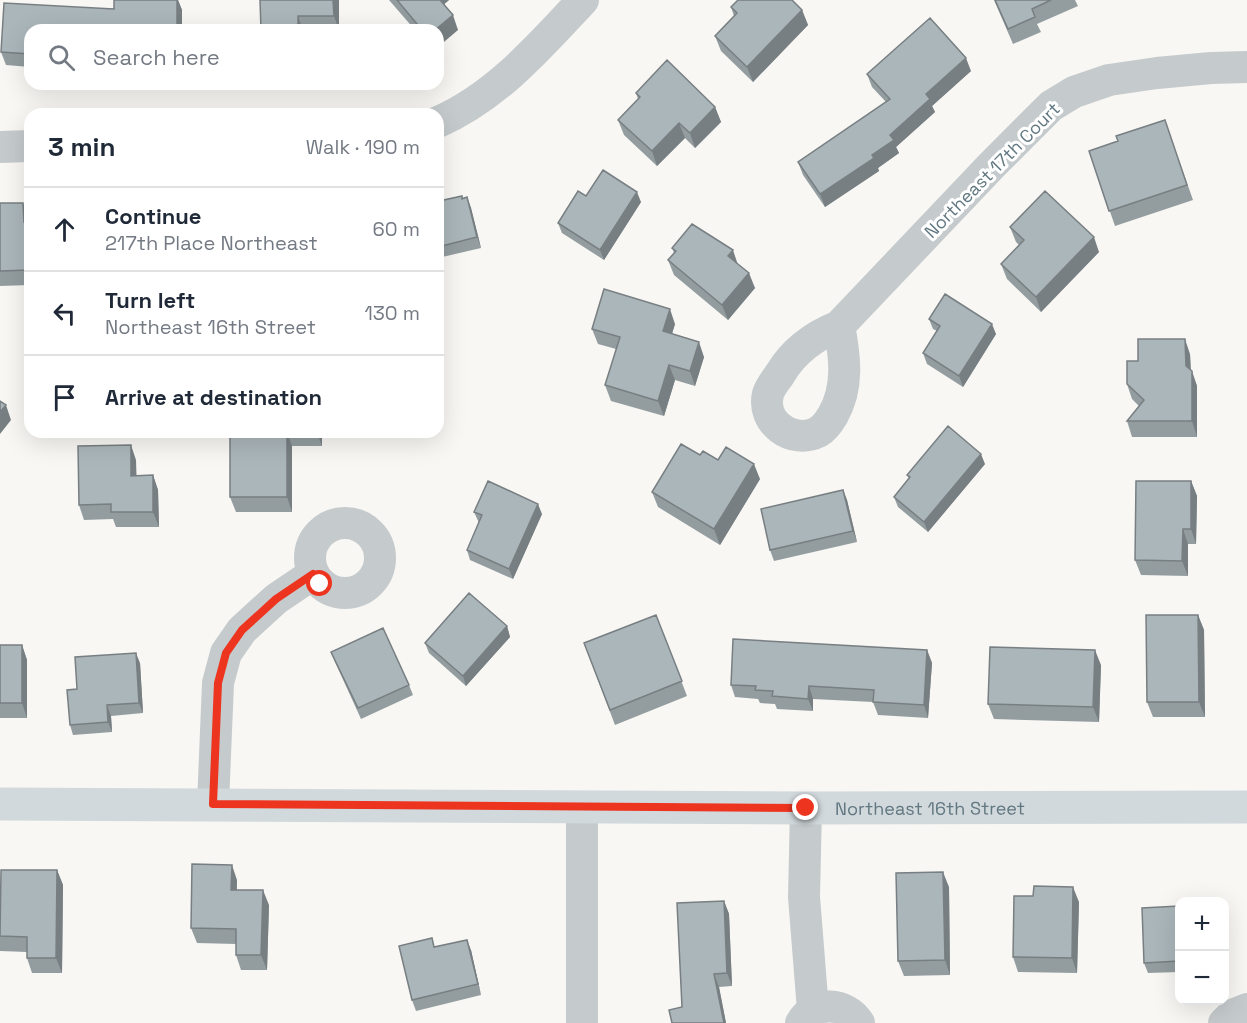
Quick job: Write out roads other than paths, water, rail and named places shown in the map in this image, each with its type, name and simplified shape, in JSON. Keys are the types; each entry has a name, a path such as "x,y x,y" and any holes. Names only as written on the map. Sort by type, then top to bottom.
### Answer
{"street":[{"path":"447,118 484,94 526,60 583,0"},
{"name":"Northeast 17th Court","path":"839,326 1051,106 1074,92 1109,80 1157,73 1247,67"},
{"path":"0,147 24,146"},
{"path":"213,804 218,683 226,653 242,630 276,599 313,574"},
{"name":"Northeast 16th Street","path":"0,804 806,808 1247,807"},
{"path":"582,807 582,1023"},
{"path":"806,808 804,897 807,1017"},
{"path":"807,1017 824,1006 836,1006 847,1010 859,1023"},
{"path":"1224,1023 1232,1015 1247,1009"}]}
